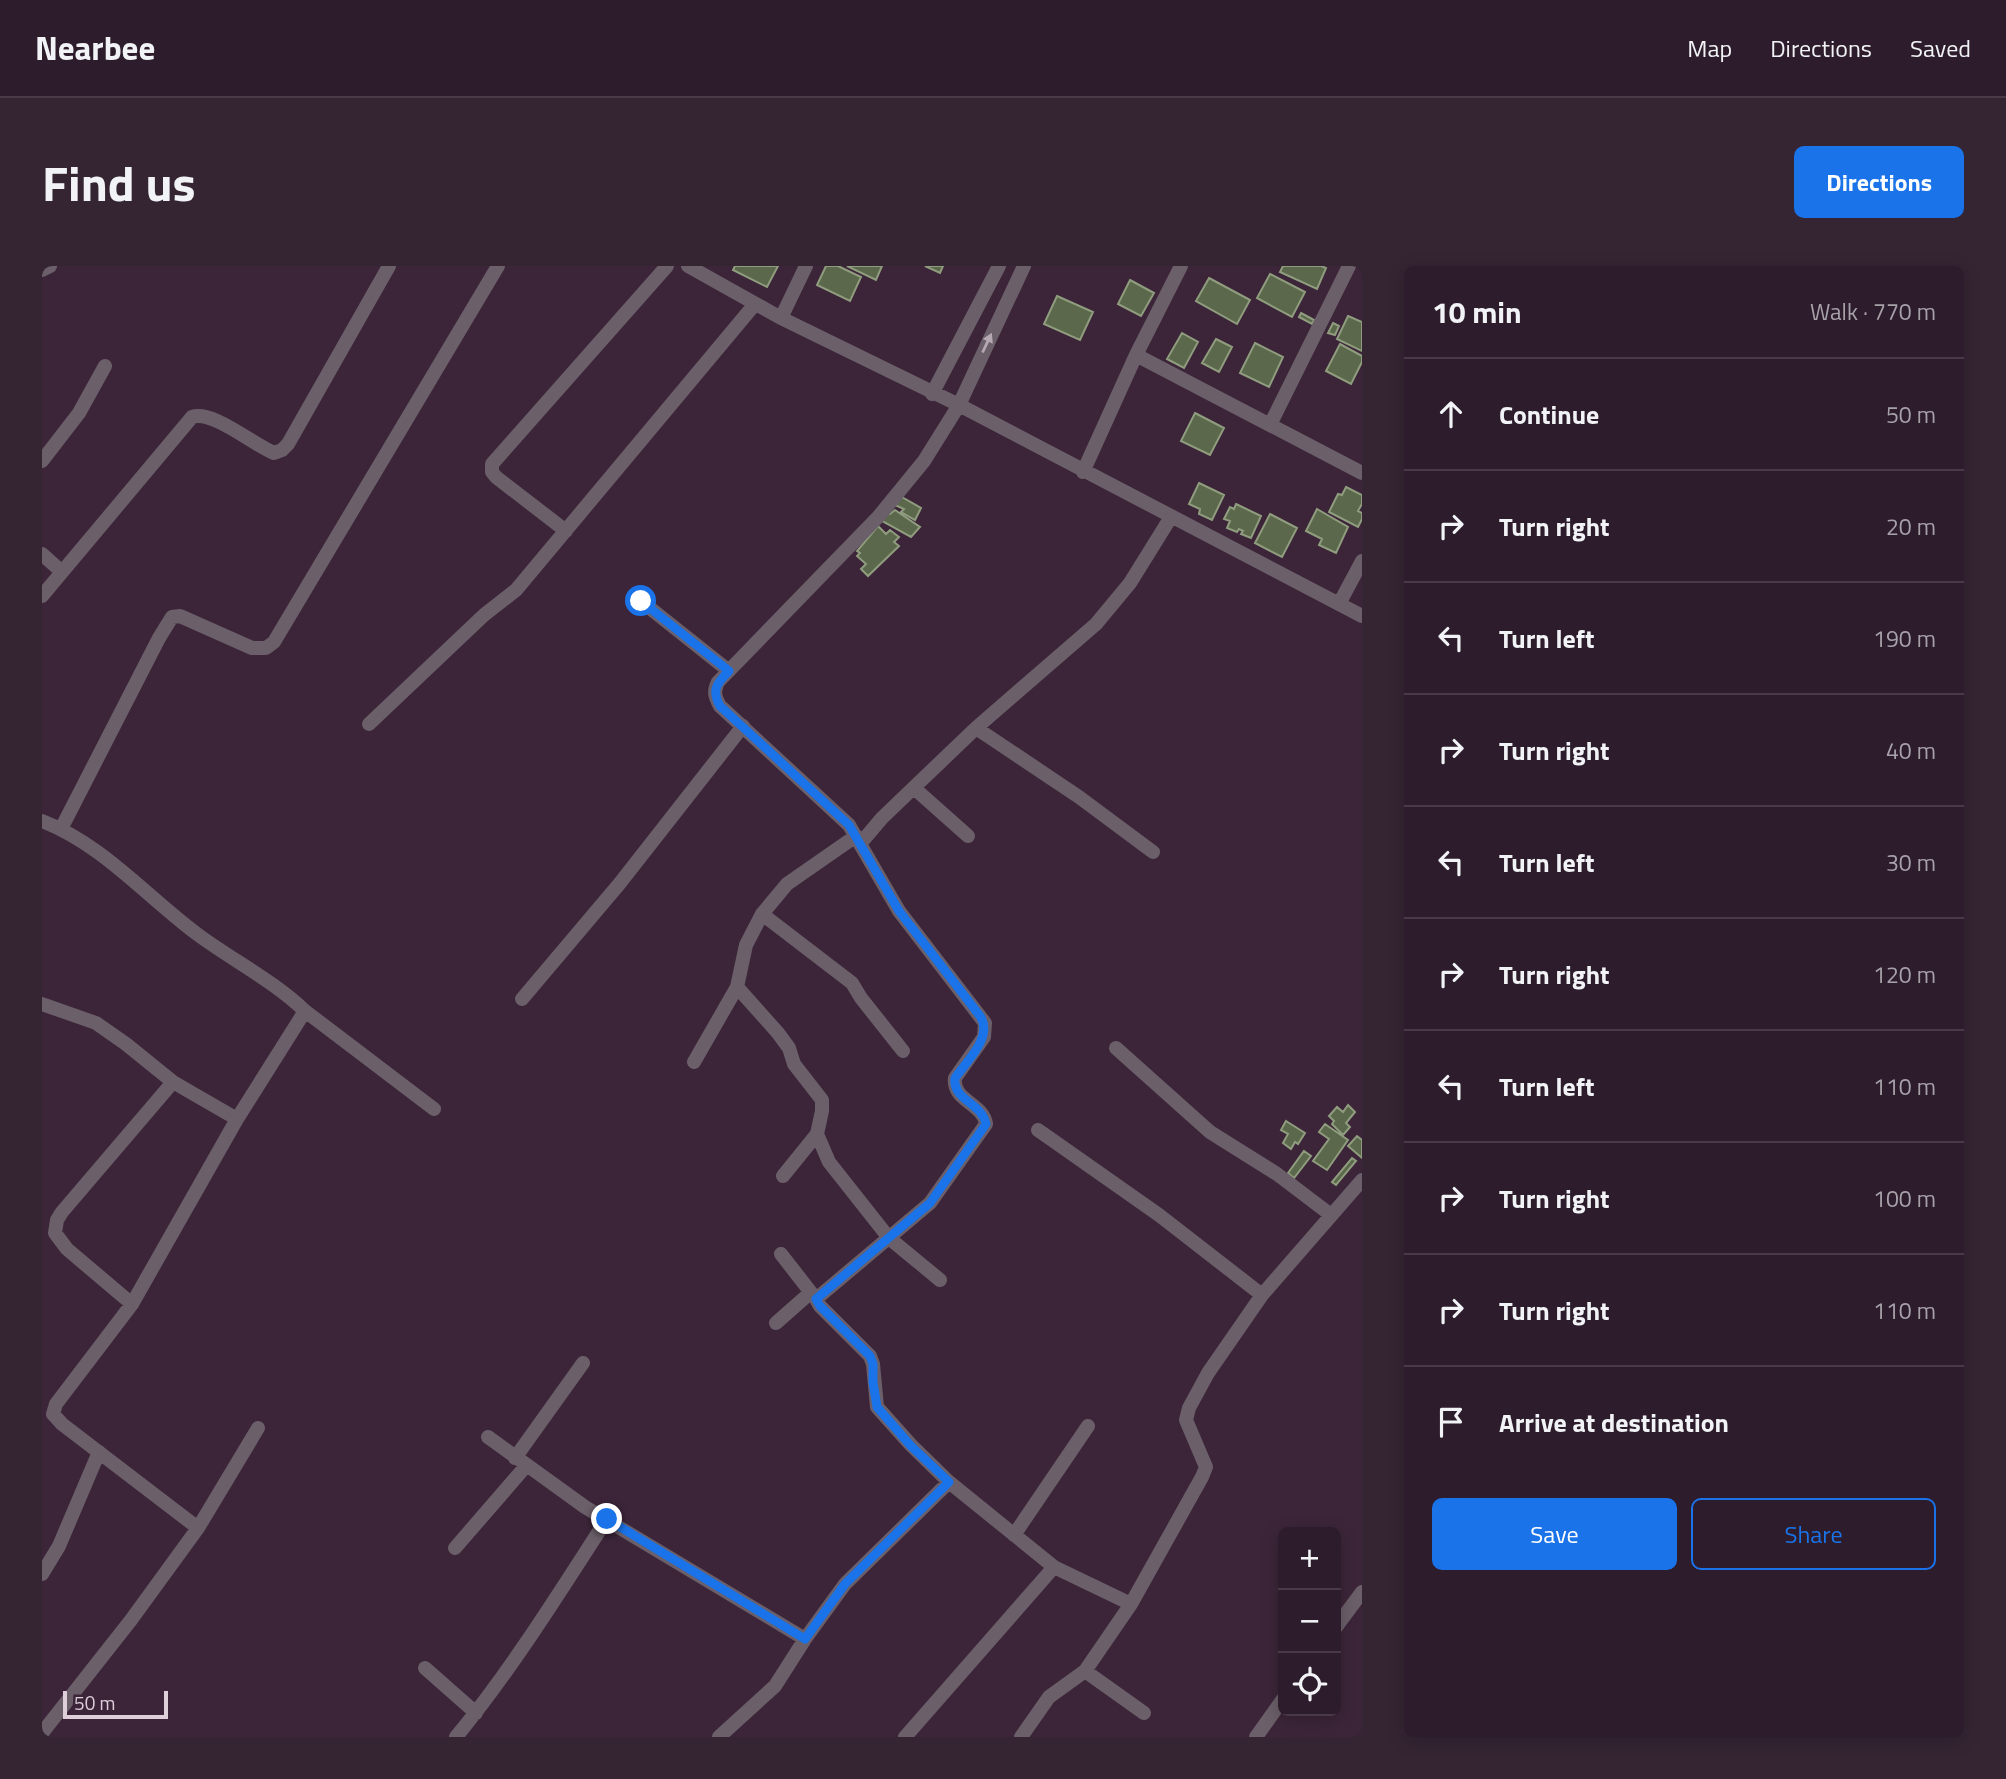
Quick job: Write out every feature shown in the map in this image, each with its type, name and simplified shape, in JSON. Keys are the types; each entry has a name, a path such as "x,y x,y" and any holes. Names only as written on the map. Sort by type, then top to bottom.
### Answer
{"street":[{"path":"42,270 50,266"},
{"path":"42,596 192,417 200,414 215,418 257,446 274,453 282,450 288,444 389,266"},
{"path":"61,829 172,617 180,616 252,648 266,648 274,642 498,266"},
{"path":"566,531 496,477 492,472 492,464 667,266"},
{"path":"688,266 781,318 959,405 1083,472 1362,615"},
{"path":"781,318 806,266"},
{"path":"932,394 999,266"},
{"path":"776,1322 889,1238 930,1203 986,1124 983,1113 957,1092 954,1084 955,1078 984,1037 985,1023 899,911 849,825 720,706 715,697 715,689 718,682 879,516 924,461 959,405 1024,266"},
{"path":"1083,472 1136,355 1181,266"},
{"path":"1270,425 1349,266"},
{"path":"369,724 484,615 516,590 755,304"},
{"path":"1136,355 1362,473"},
{"path":"42,461 79,413 105,366"},
{"path":"694,1062 737,987 746,945 762,914 787,884 858,840 976,728 1096,624 1130,583 1171,517"},
{"path":"42,554 62,572"},
{"path":"1339,604 1362,561"},
{"path":"641,601 729,671"},
{"path":"522,999 620,883 743,726"},
{"path":"976,728 1079,797 1153,852"},
{"path":"914,788 968,836"},
{"path":"42,821 61,829 125,874 196,933 290,998 434,1109"},
{"path":"762,914 852,983 903,1051"},
{"path":"737,987 778,1033 789,1048 794,1064 822,1100 817,1134 783,1176"},
{"path":"42,1004 96,1023 173,1082 237,1119"},
{"path":"198,1528 62,1424 54,1414 56,1404 132,1304 237,1119 305,1012"},
{"path":"1116,1048 1210,1132 1276,1174 1331,1215"},
{"path":"132,1304 59,1242 55,1233 57,1220 173,1082"},
{"path":"1038,1130 1159,1215 1262,1295"},
{"path":"817,1134 829,1162 889,1238 940,1280"},
{"path":"1021,1737 1049,1697 1085,1671 1131,1604 1206,1467 1186,1420 1189,1408 1208,1373 1262,1295 1362,1180"},
{"path":"781,1254 820,1306 870,1356 877,1407 911,1446 949,1482 1054,1567 1131,1604"},
{"path":"456,1548 521,1462 583,1363"},
{"path":"1014,1535 1088,1426"},
{"path":"42,1733 131,1620 198,1528 258,1428"},
{"path":"488,1437 607,1519 805,1639"},
{"path":"42,1574 59,1546 99,1452"},
{"path":"719,1737 775,1686 845,1584 949,1482"},
{"path":"456,1737 545,1615 607,1519"},
{"path":"905,1737 1054,1567"},
{"path":"1341,1621 1362,1592"},
{"path":"425,1668 476,1713"},
{"path":"1085,1671 1144,1713"},
{"path":"1256,1737 1278,1706"}],"building":[{"path":"735,266 778,266 767,287 733,270"},
{"path":"826,266 838,266 861,277 850,301 817,285"},
{"path":"847,266 882,266 876,280"},
{"path":"925,266 943,266 940,273"},
{"path":"1283,266 1326,268 1317,289 1280,272"},
{"path":"1270,274 1305,292 1292,317 1257,298"},
{"path":"1209,278 1250,300 1237,324 1196,301"},
{"path":"1130,280 1154,293 1141,316 1118,304"},
{"path":"1057,296 1093,312 1080,340 1044,324"},
{"path":"1301,313 1314,320 1312,324 1299,317"},
{"path":"1348,316 1362,322 1362,351 1337,339"},
{"path":"1333,323 1339,326 1335,335 1328,333"},
{"path":"1182,333 1198,342 1184,368 1167,359"},
{"path":"1216,339 1232,347 1219,372 1202,363"},
{"path":"1255,343 1283,357 1269,387 1240,373"},
{"path":"1340,344 1362,356 1362,362 1351,384 1326,371"},
{"path":"1195,413 1224,428 1210,455 1181,441"},
{"path":"1199,483 1224,495 1212,520 1199,514 1200,509 1189,504"},
{"path":"1346,487 1362,495 1362,504 1358,511 1362,513 1362,519 1358,527 1329,512 1338,494 1342,495"},
{"path":"900,496 921,508 915,520 901,512 904,509 895,505"},
{"path":"1236,504 1261,516 1251,538 1241,534 1243,531 1239,529 1237,532 1227,528 1230,521 1224,519 1230,507 1234,509"},
{"path":"1317,509 1348,527 1336,553 1319,545 1322,539 1306,531"},
{"path":"895,510 920,527 911,537 882,521 888,512 890,514"},
{"path":"1270,514 1297,528 1282,557 1255,543"},
{"path":"878,526 886,534 890,530 899,537 894,542 899,546 868,576 861,569 866,564 857,556 860,553 857,551"},
{"path":"1348,1105 1355,1112 1346,1123 1350,1127 1343,1135 1332,1124 1334,1121 1329,1116 1337,1107 1343,1112"},
{"path":"1286,1121 1305,1133 1291,1149 1283,1143 1288,1134 1281,1130"},
{"path":"1325,1124 1348,1140 1327,1170 1313,1161 1329,1139 1319,1132"},
{"path":"1357,1136 1362,1140 1362,1158 1348,1146"},
{"path":"1304,1151 1311,1156 1294,1178 1288,1173"},
{"path":"1352,1158 1356,1161 1336,1185 1332,1182"}],"route":[{"path":"607,1519 805,1639 845,1584 949,1482 911,1446 877,1407 870,1356 816,1299 930,1203 986,1124 983,1113 957,1092 954,1084 955,1078 984,1037 985,1023 899,911 849,825 720,706 715,697 715,689 729,671 641,601"}]}
